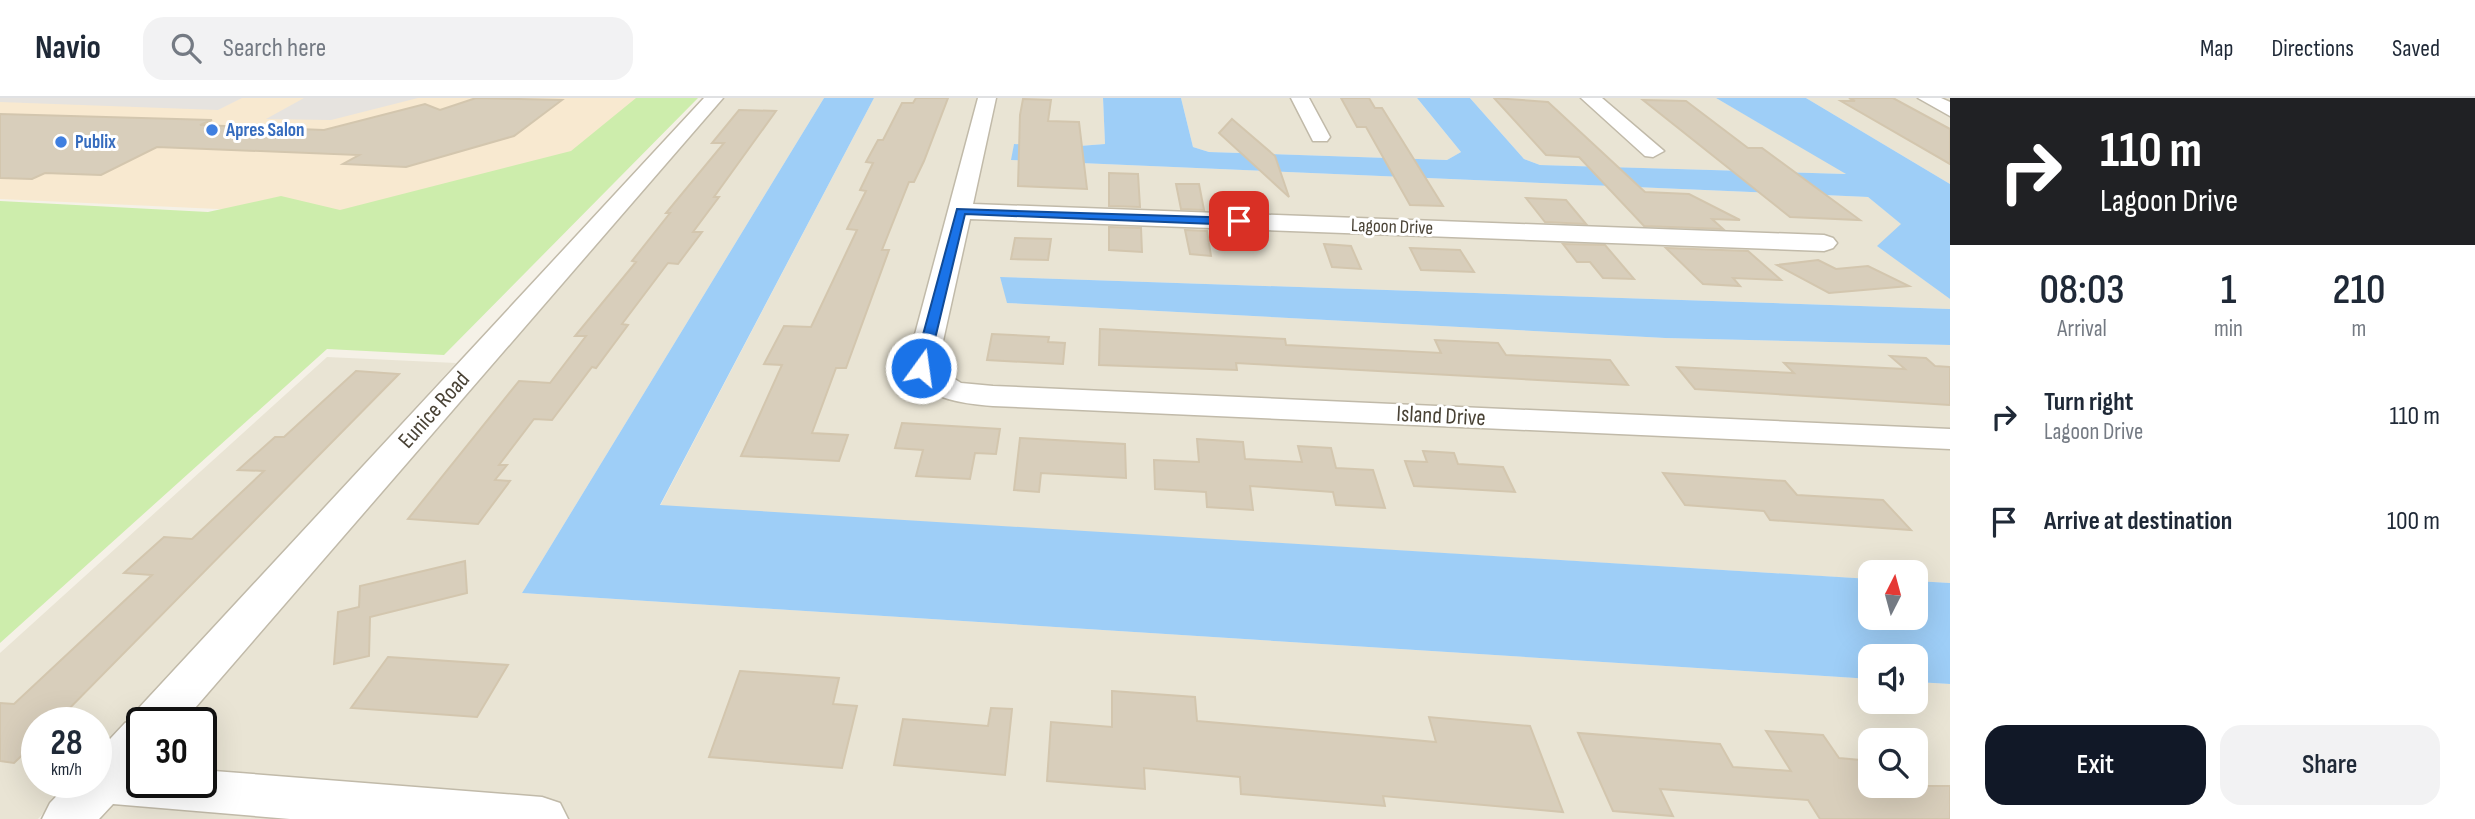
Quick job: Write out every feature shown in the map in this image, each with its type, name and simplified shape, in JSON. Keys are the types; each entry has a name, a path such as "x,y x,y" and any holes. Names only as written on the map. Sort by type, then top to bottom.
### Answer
{"street":[{"name":"Eunice Road","path":"168,707 714,98"},
{"path":"960,211 987,98"},
{"path":"1300,98 1320,138"},
{"path":"1590,98 1654,151"},
{"path":"1927,98 1950,110"},
{"name":"Lagoon Drive","path":"960,211 1824,243"},
{"name":"Island Drive","path":"960,211 921,368 934,384 965,394 1950,439"},
{"path":"112,770 126,754"},
{"path":"112,783 542,819"},
{"path":"68,819 87,798"}],"shaded area":[{"path":"0,98 689,98 566,225 0,199"},
{"path":"0,98 242,98 218,110 0,102"},
{"path":"304,98 418,98 331,120 266,119"},
{"path":"722,98 824,98 522,593 1858,678 1858,714 1928,714 1928,683 1950,684 1950,819 85,819 126,792 126,798 217,798 217,707 184,707"},
{"path":"874,98 1103,98 1105,144 1066,147 1014,144 1012,160 1868,197 1902,224 1878,246 1950,299 1950,309 1000,277 1008,303 1665,338 1950,345 1950,583 1928,582 1928,560 1858,560 1858,578 660,506"},
{"path":"1181,98 1417,98 1461,152 1447,160 1209,152 1193,147"},
{"path":"1470,98 1716,98 1848,174 1540,165 1524,159"},
{"path":"1806,98 1950,98 1950,184"},
{"path":"327,357 456,363 140,707 126,707 126,722 112,738 112,707 21,707 21,798 57,798 38,819 0,819 0,653"}],"green space":[{"path":"636,98 698,98 444,355 327,349 0,643 0,201 208,212 281,196 340,210 571,151"}],"water":[{"path":"824,98 874,98 660,505 1858,578 1858,630 1928,630 1928,582 1950,583 1950,684 1928,683 1928,644 1858,644 1858,678 522,593"},
{"path":"1103,98 1181,98 1193,147 1209,152 1447,160 1461,152 1417,98 1470,98 1524,159 1540,165 1846,174 1716,98 1806,98 1950,184 1950,299 1877,246 1901,224 1868,197 1011,160 1014,144 1066,147 1105,144"},
{"path":"1000,277 1950,309 1950,345 1665,338 1007,303"}],"building":[{"path":"476,98 562,100 514,136 406,167 343,164 359,155 157,147 101,175 45,173 32,179 0,178 0,114 212,120 200,125 324,130 425,104 440,110"},
{"path":"916,98 948,98 924,161 914,182 909,182 882,250 889,250 846,368 836,368 812,433 848,435 839,461 741,456 782,365 764,364 784,326 811,327 857,230 847,229 866,191 860,190 873,163 866,162 878,140 883,140 902,103 913,103"},
{"path":"1341,98 1369,98 1375,108 1382,108 1443,206 1410,205 1366,127 1357,127"},
{"path":"1494,98 1548,102 1645,192 1689,194 1740,220 1712,219 1723,229 1644,226 1579,157 1546,155"},
{"path":"1849,98 1893,98 1950,129 1950,164 1841,101 1855,101"},
{"path":"1023,99 1051,100 1048,121 1079,122 1087,189 1018,186"},
{"path":"1643,100 1686,101 1748,148 1762,148 1860,220 1790,217"},
{"path":"739,110 776,111 714,197 719,197 693,232 702,232 678,264 668,263 622,324 628,325 552,420 534,419 499,465 507,465 495,480 510,481 478,524 408,519 519,381 550,383 586,336 575,336 636,262 632,261 670,213 666,213 724,143 712,143"},
{"path":"1232,119 1275,156 1289,197 1219,133"},
{"path":"1109,173 1138,174 1140,207 1109,206"},
{"path":"1176,184 1199,184 1204,210 1181,209"},
{"path":"1526,198 1566,200 1586,224 1545,222"},
{"path":"1109,227 1141,228 1142,252 1109,250"},
{"path":"1185,230 1207,231 1211,256 1190,254"},
{"path":"1015,238 1051,239 1048,260 1011,259"},
{"path":"1324,244 1351,246 1361,269 1332,267"},
{"path":"1563,244 1605,245 1634,279 1603,278 1590,262 1577,262"},
{"path":"1410,248 1460,250 1474,272 1421,270"},
{"path":"1666,248 1748,251 1781,280 1733,278 1740,286 1703,284"},
{"path":"1818,260 1836,269 1868,266 1909,286 1829,293 1777,265"},
{"path":"1100,329 1285,339 1286,345 1441,353 1435,340 1498,343 1506,355 1610,360 1628,385 1236,363 1237,370 1099,365"},
{"path":"992,334 1049,337 1048,342 1065,343 1063,364 987,360"},
{"path":"1890,356 1926,358 1935,366 1950,367 1950,405 1695,389 1677,367 1794,373 1784,363 1905,369"},
{"path":"356,371 399,374 71,707 21,707 21,756 14,763 0,761 0,703 14,704 152,575 124,573 164,537 192,539 264,471 238,470 275,437 284,437"},
{"path":"902,423 1000,429 996,454 975,453 970,479 916,476 923,450 895,448"},
{"path":"1020,438 1125,444 1126,478 1041,473 1039,492 1014,490"},
{"path":"1197,439 1243,442 1245,459 1302,462 1298,446 1331,448 1336,468 1373,470 1385,508 1336,505 1333,492 1250,486 1253,510 1207,507 1206,492 1155,489 1154,460 1199,462"},
{"path":"1423,451 1454,453 1458,464 1503,467 1515,492 1414,486 1405,461 1427,462"},
{"path":"1663,473 1785,481 1797,495 1883,500 1911,530 1770,520 1764,511 1685,505"},
{"path":"465,561 467,593 370,617 369,656 334,664 338,612 359,607 360,586"},
{"path":"388,657 508,665 477,717 351,708"},
{"path":"740,671 839,678 833,704 857,706 842,768 709,757"},
{"path":"1112,691 1195,697 1197,721 1436,742 1429,717 1530,726 1563,812 1383,796 1385,806 1241,794 1240,777 1144,768 1145,789 1047,781 1051,722 1112,727"},
{"path":"991,708 1012,709 1005,775 894,765 903,719 988,726"},
{"path":"1766,731 1823,735 1839,758 1858,760 1858,798 1928,798 1928,786 1950,786 1950,819 1820,819 1808,800 1660,789 1673,816 1613,811 1578,733 1720,744 1733,767 1791,771"}],"place":[{"name":"Apres Salon","path":"212,130"},
{"name":"Publix","path":"61,142"}],"route":[{"path":"921,368 960,211 1239,221"}]}
